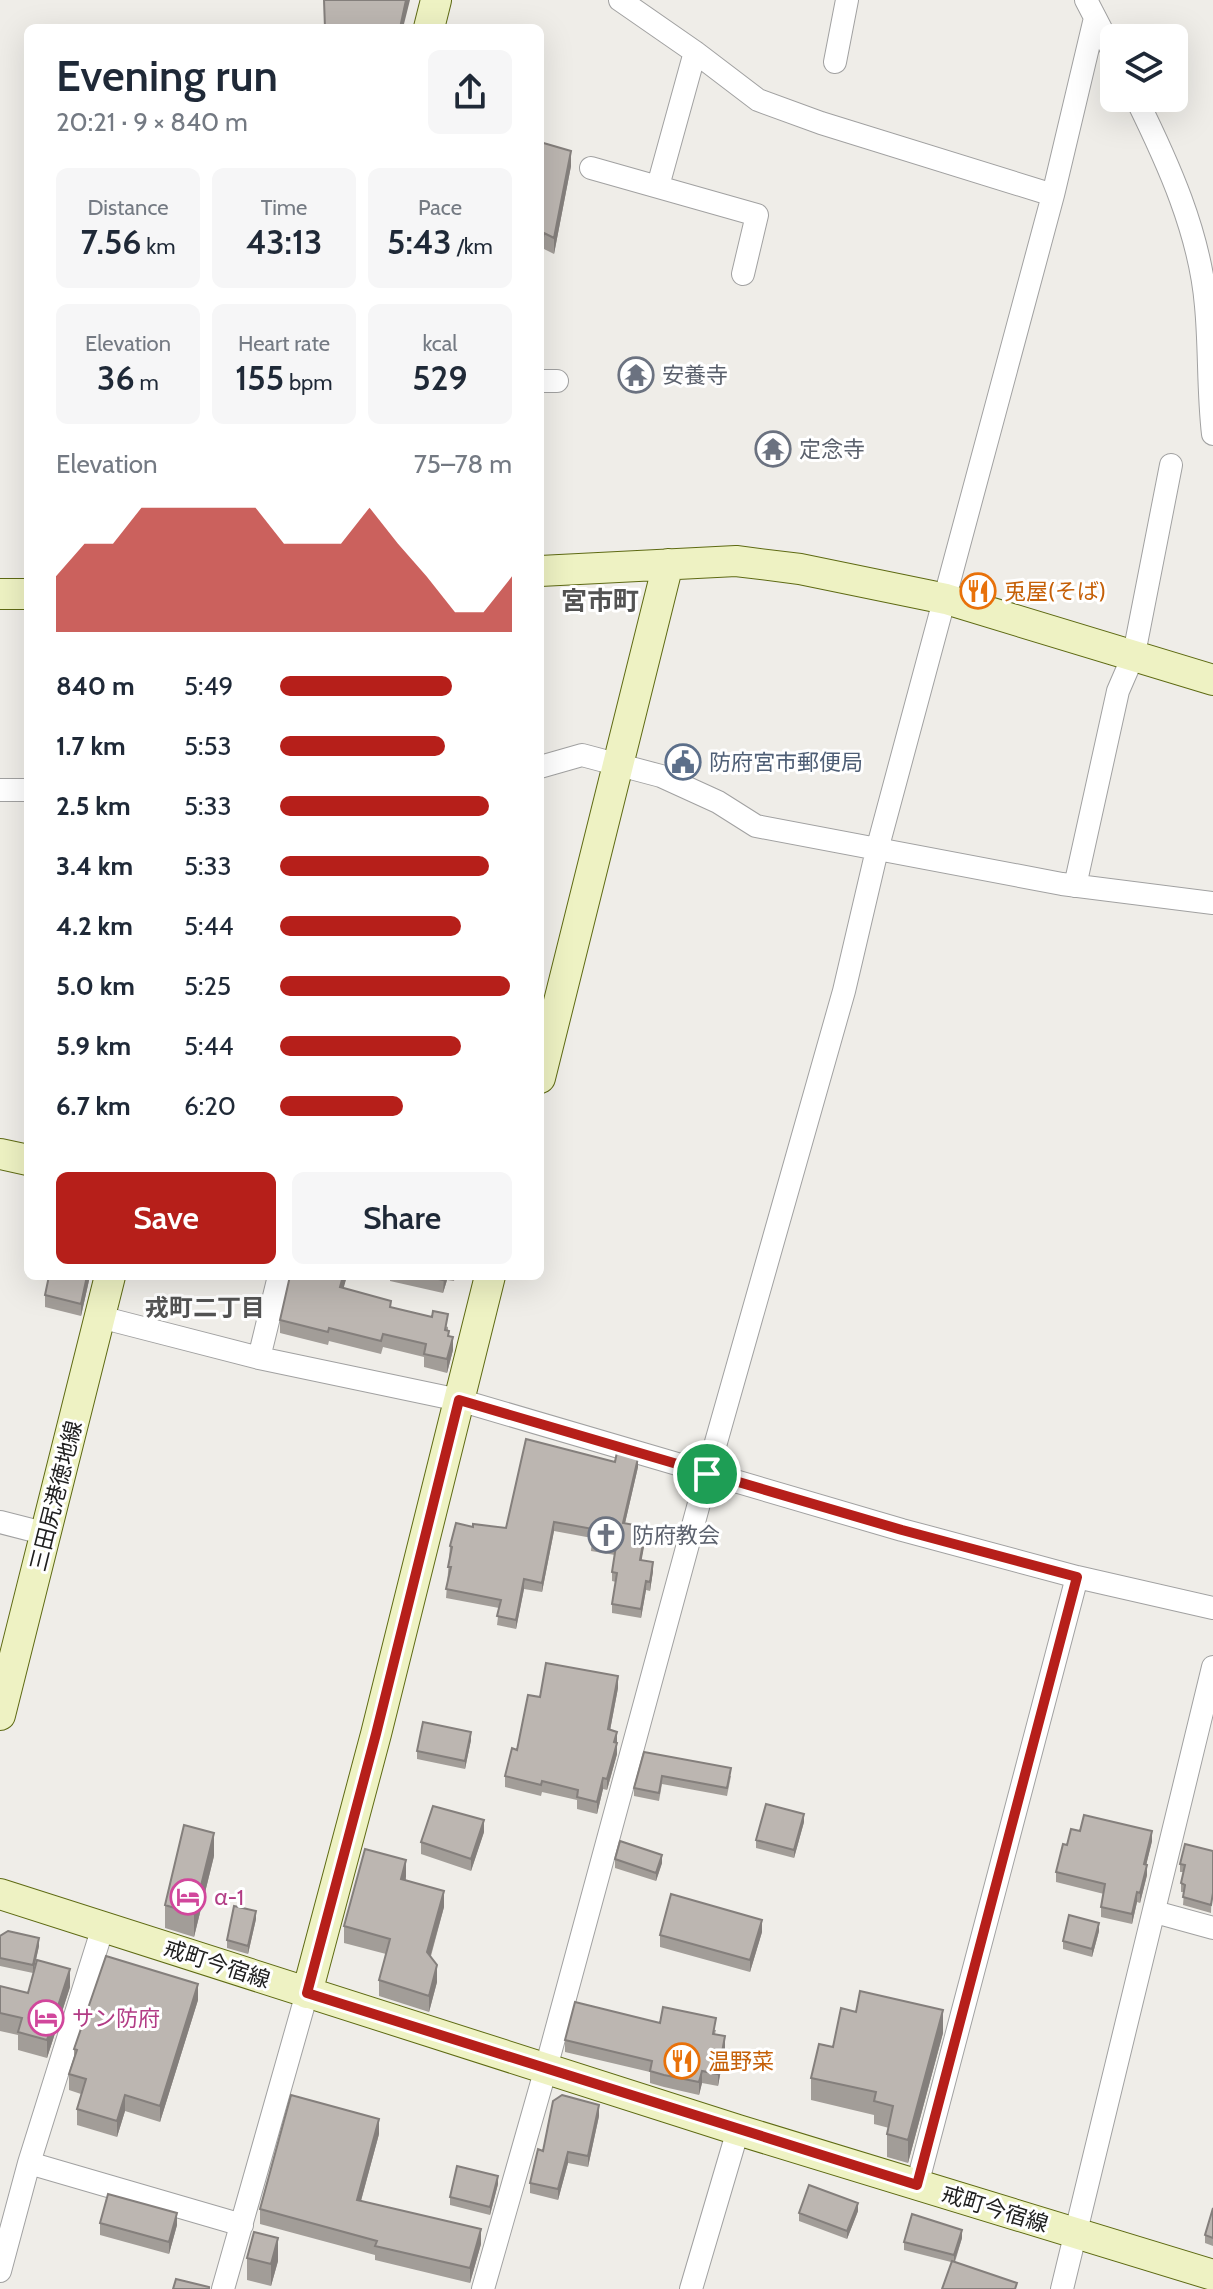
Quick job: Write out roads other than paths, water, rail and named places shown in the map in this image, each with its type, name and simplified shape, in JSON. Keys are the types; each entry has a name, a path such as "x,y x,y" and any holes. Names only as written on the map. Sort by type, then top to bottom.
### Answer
{"street":[{"path":"430,24 436,0"},
{"path":"620,0 758,100 1053,195"},
{"path":"835,62 847,0"},
{"path":"1090,9 1100,28"},
{"path":"483,2289 707,1474 844,991 877,850 1053,195 1090,9"},
{"path":"658,186 695,52"},
{"path":"1143,112 1162,150 1190,226 1206,304 1208,392 1213,434"},
{"path":"591,168 757,215 743,274"},
{"path":"1075,886 1118,691 1134,654 1171,465"},
{"path":"544,571 736,561 800,569 946,599 1213,680"},
{"path":"544,1062 668,564"},
{"path":"0,594 24,594"},
{"path":"544,766 582,755 661,776 718,802 756,826 1075,886 1213,903"},
{"path":"0,790 24,790"},
{"path":"0,1154 24,1159"},
{"name":"三田尻港徳地線","path":"0,1715 109,1280"},
{"path":"259,1358 278,1280"},
{"path":"223,2289 376,1734 489,1280"},
{"path":"100,1317 259,1358 459,1400 707,1474 1077,1577 1213,1608"},
{"path":"0,1522 47,1534"},
{"path":"917,2185 1077,1577"},
{"path":"1062,2289 1213,1667"},
{"name":"戒町今宿線","path":"0,1894 738,2130 1213,2275"},
{"path":"1155,1912 1213,1928"},
{"path":"0,2271 29,2163 103,1927"},
{"path":"691,2289 738,2130"},
{"path":"29,2163 242,2225"}],"place":[{"name":"安養寺","path":"636,375"},
{"name":"定念寺","path":"773,449"},
{"name":"兎屋(そば)","path":"978,591"},
{"name":"防府宮市郵便局","path":"683,762"},
{"name":"防府教会","path":"606,1535"},
{"name":"α-1","path":"188,1897"},
{"name":"サン防府","path":"46,2018"},
{"name":"温野菜","path":"682,2061"}],"district":[{"name":"宮市町","path":"600,601"},
{"name":"戎町二丁目","path":"205,1307"}]}
